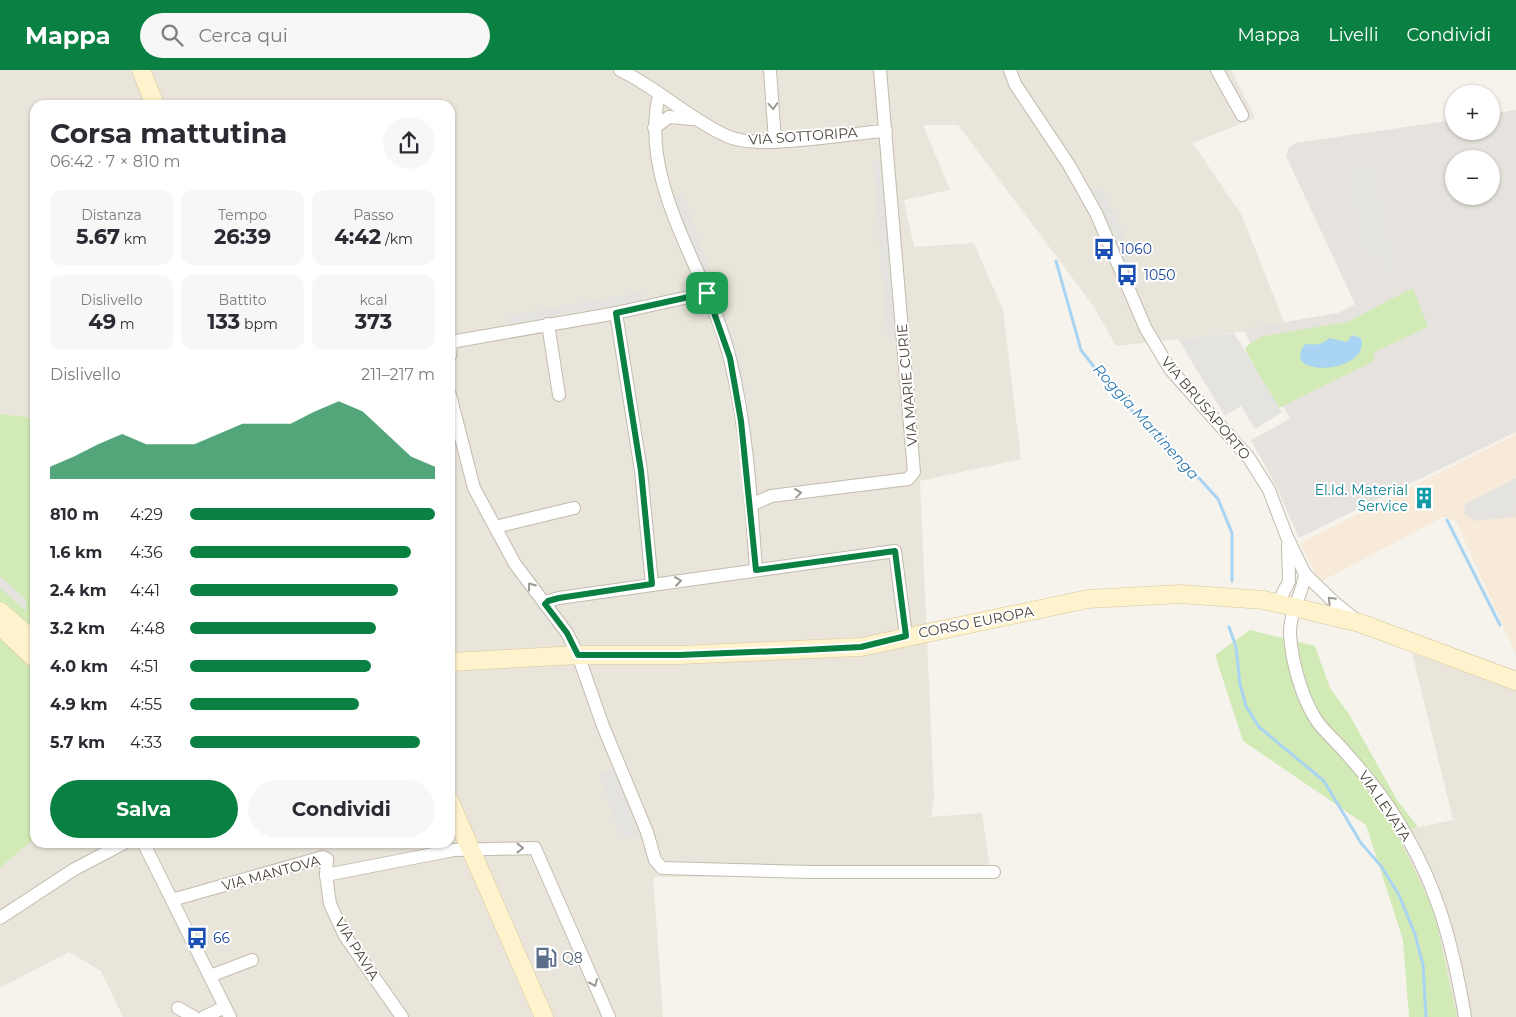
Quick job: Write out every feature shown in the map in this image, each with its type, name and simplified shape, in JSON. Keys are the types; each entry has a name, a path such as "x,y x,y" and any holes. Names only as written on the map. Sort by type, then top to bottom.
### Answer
{"street":[{"path":"141,70 154,100"},
{"name":"VIA SOTTORIPA","path":"620,70 640,76 659,95 728,137 745,141 775,141 886,131"},
{"path":"770,70 775,141"},
{"name":"VIA MARIE CURIE","path":"751,504 771,496 908,478 914,472 880,70"},
{"name":"VIA BRUSAPORTO","path":"1010,70 1015,84 1096,213 1146,329 1170,369 1250,458 1269,490 1287,536 1305,574 1336,604 1360,623"},
{"path":"1217,70 1242,115"},
{"path":"659,95 654,128 662,183 707,293 730,358 741,421 751,504 756,570"},
{"path":"654,128 669,118 699,120"},
{"path":"455,341 616,313 707,293"},
{"path":"616,313 641,471 652,584"},
{"path":"548,324 559,395"},
{"path":"455,414 474,488 515,564 567,633 578,655 603,726 647,832 655,860 662,868 839,872 994,872"},
{"path":"495,526 574,508"},
{"name":"VIA BRUSAPORTO","path":"1286,605 1290,558 1287,536"},
{"path":"545,604 548,601 559,598 895,551 906,636"},
{"path":"1286,605 1300,598 1305,574"},
{"name":"VIA BRUSAPORTO","path":"1143,595 1219,595 1286,605 1360,623 1516,681"},
{"name":"CORSO EUROPA","path":"455,662 578,655 679,655 861,647 1088,599 1143,595"},
{"name":"VIA LEVATA","path":"1286,605 1290,637 1304,694 1315,719 1360,768 1392,812 1420,862 1441,907 1455,959 1465,1017"},
{"path":"2,618 30,638"},
{"path":"2,618 30,643"},
{"path":"2,618 30,653"},
{"path":"455,812 544,1017"},
{"path":"0,918 73,870 115,848"},
{"path":"147,848 228,1012 204,1017"},
{"name":"VIA MANTOVA","path":"172,900 323,857 326,859 326,875 435,853 472,848 535,848 609,1017"},
{"name":"VIA PAVIA","path":"326,875 330,904 345,936 402,1017"},
{"path":"210,976 252,960"},
{"path":"178,1008 194,1017"}],"shaded area":[{"path":"0,70 1231,70 1255,118 1193,143 1242,216 1284,322 1247,331 1116,346 1094,307 958,125 923,125 950,190 904,200 914,247 974,243 1003,310 1021,459 920,481 934,797 931,817 982,813 991,875 653,877 663,1017 123,1017 101,971 69,952 0,988 0,868 30,842 30,848 455,848 455,100 30,100 30,417 0,414"},
{"path":"1516,110 1516,432 1299,538 1276,486 1251,440 1290,419 1243,329 1338,313 1355,304 1286,156 1288,149 1295,143 1445,121 1445,140 1500,140 1500,113"},
{"path":"881,161 897,338 887,338 873,162"},
{"path":"1377,164 1398,274 1383,277 1379,256 1362,259 1345,170"},
{"path":"1090,187 1102,189 1119,223 1130,253 1125,265"},
{"path":"683,193 742,364 754,451 747,455 734,360 674,195"},
{"path":"642,292 644,300 509,324 507,316"},
{"path":"1234,333 1282,412 1255,429 1241,406 1225,416 1178,339"},
{"path":"1516,434 1516,478 1465,504 1464,514 1516,517 1516,655 1456,521 1448,518 1443,517 1320,582 1300,543"},
{"path":"1516,478 1516,517 1475,521 1464,514 1465,504"},
{"path":"1516,479 1516,489 1513,491 1516,498 1516,508 1494,518 1492,513 1475,521 1467,504"},
{"path":"0,576 26,600 26,611 0,588"},
{"path":"1412,653 1516,690 1516,1017 1457,1017 1434,911 1396,832 1453,820"},
{"path":"613,769 640,838 621,837 599,773"}],"green space":[{"path":"1413,288 1428,327 1374,352 1374,361 1277,409 1245,349 1250,343 1264,336 1347,322"},
{"path":"0,414 30,417 30,842 0,868"},
{"path":"1250,630 1315,646 1330,688 1349,714 1397,800 1418,827 1397,833 1434,911 1457,1017 1409,1017 1403,940 1366,825 1243,741 1215,655"}],"water":[{"path":"1352,335 1361,338 1361,350 1353,359 1341,365 1327,368 1314,367 1304,363 1300,355 1305,344 1318,344 1329,338 1347,342"}],"waterway":[{"name":"Roggia Martinenga","path":"1056,261 1081,350 1105,381 1152,433 1188,466 1218,499 1232,533 1232,581"},
{"path":"1447,520 1500,625"},
{"name":"Roggia Martinenga","path":"1229,627 1236,647 1240,684 1246,706 1259,727 1324,781 1361,843 1381,866 1399,895 1415,934 1423,965 1426,1017"}],"place":[{"name":"1060","path":"1104,249"},
{"name":"1050","path":"1127,275"},
{"name":"El.Id. Material Service","path":"1424,498"},
{"name":"66","path":"197,938"},
{"name":"Q8","path":"546,958"}],"route":[{"path":"707,293 730,358 741,421 751,504 756,570 895,551 906,636 861,647 679,655 578,655 567,633 545,604 548,601 559,598 652,584 641,471 616,313 707,293"}]}
